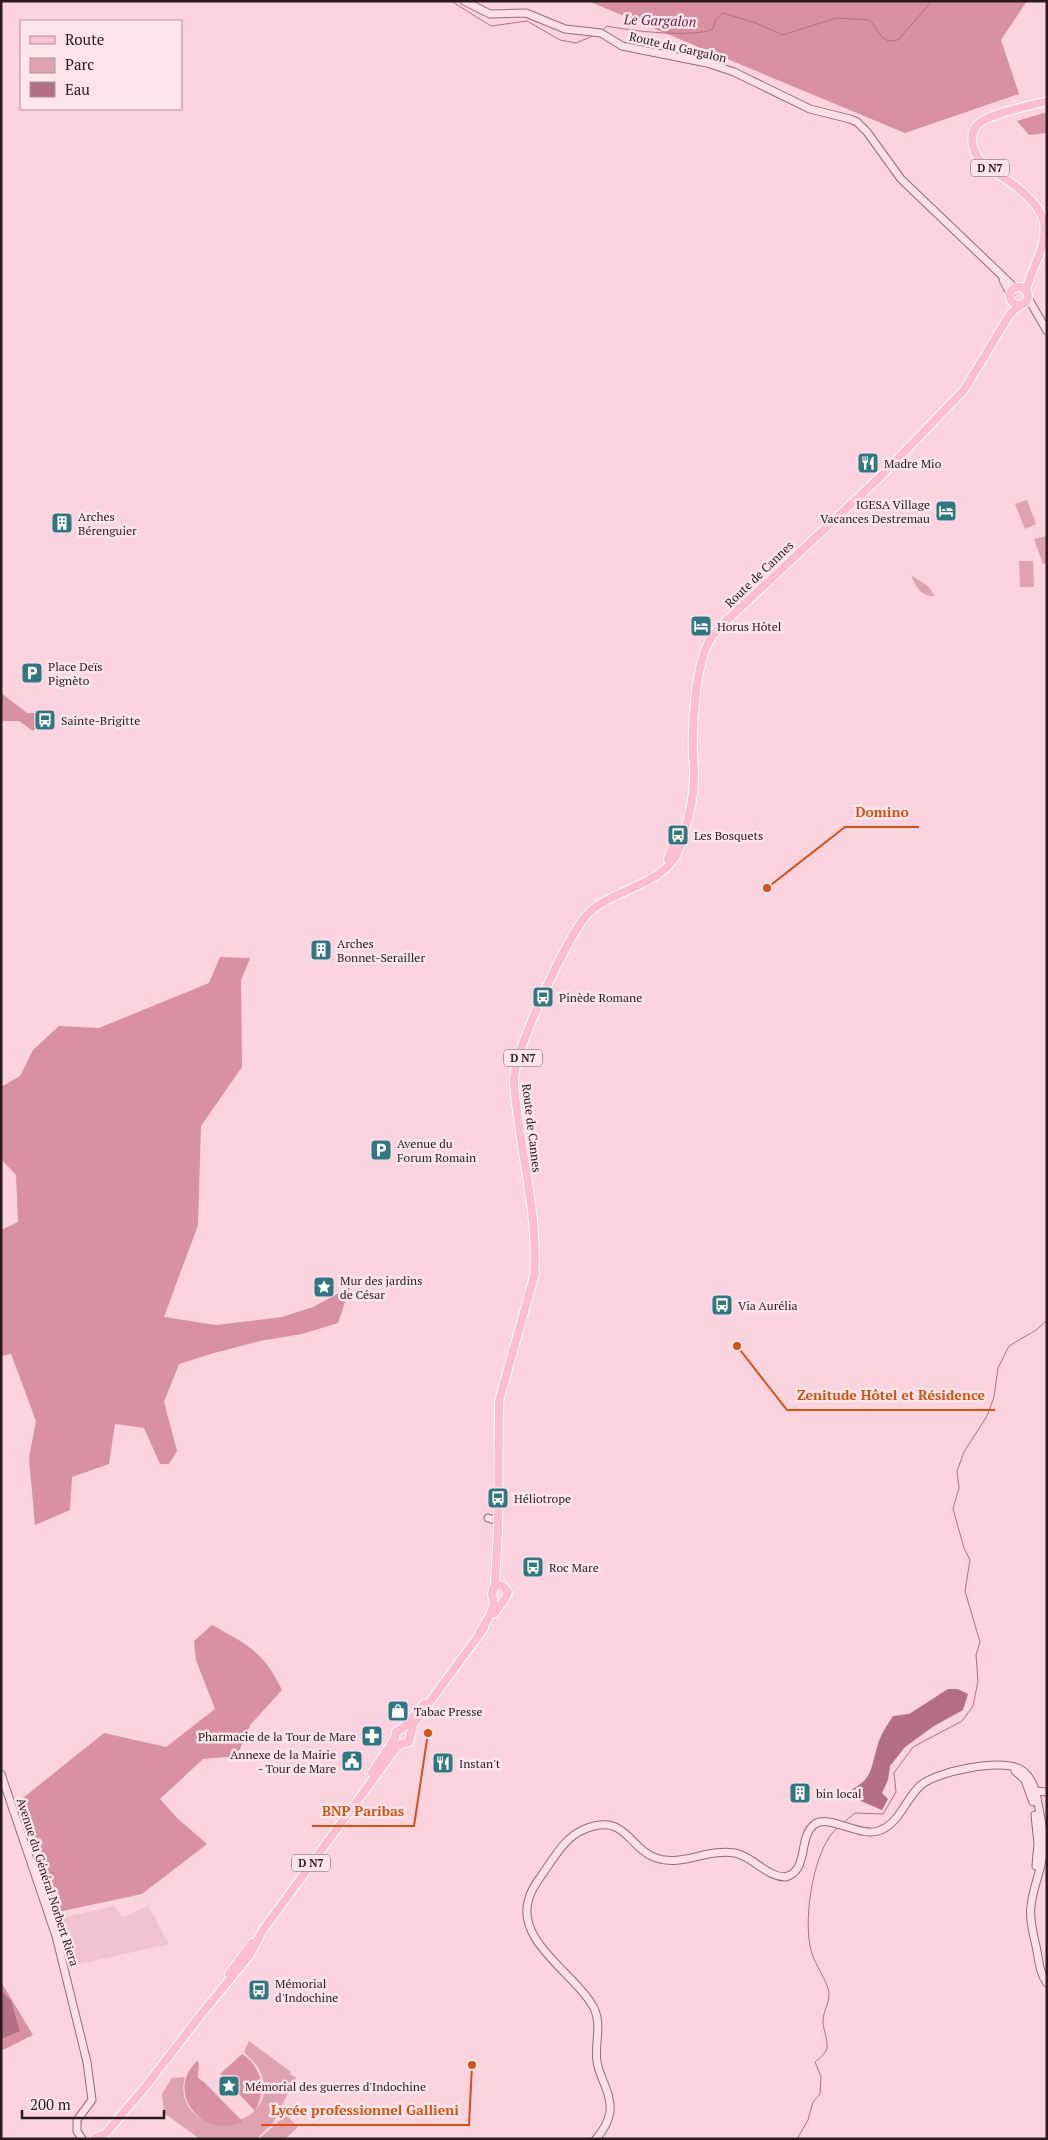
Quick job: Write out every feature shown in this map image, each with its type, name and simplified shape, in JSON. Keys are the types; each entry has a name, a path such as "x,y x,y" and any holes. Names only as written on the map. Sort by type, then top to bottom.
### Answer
{"main road":[{"name":"D N7","path":"1019,296 1043,251 1046,233 1040,211 1018,189 980,160 972,141 973,131 983,120 1047,101"},
{"name":"Route de Cannes","path":"534,1278 536,1252 533,1221 514,1080 520,1052 553,975 586,917 599,906 640,884 661,867 672,852 686,802 693,756 696,702 703,660 711,638 723,624 881,476 964,390 1019,296"},
{"name":"Route de Cannes","path":"503,1586 499,1576 498,1530 499,1401 539,1262 540,1246 518,1080 524,1056 576,933"},
{"path":"533,1022 542,1012"},
{"name":"Route de Cannes","path":"493,1588 498,1530"},
{"path":"436,1692 403,1728 396,1732 395,1738 401,1744 409,1742 413,1725 480,1632 498,1600 506,1598 508,1592 503,1586 499,1585 493,1588 492,1594 498,1600"},
{"path":"403,1728 410,1733"},
{"name":"D N7","path":"360,1796 395,1738"},
{"name":"D N7","path":"93,2138 106,2133 146,2086 199,2017 360,1796 401,1744"},
{"path":"199,2017 239,1970 263,1930"},
{"name":"D N7","path":"108,2139 122,2114"}],"street":[{"name":"Route du Gargalon","path":"464,1 490,14 526,13 565,29 596,31 606,35 622,46 659,52 729,70 800,105 857,122 867,132 901,180 1019,296"},
{"path":"1019,296 1035,312 1047,331"},
{"path":"488,1518 498,1521"},
{"path":"596,2139 604,2129 610,2113 608,2094 597,2062 599,2028 595,2010 586,1996 545,1951 527,1921 527,1907 529,1895 557,1853 570,1838 579,1832 597,1825 606,1824 623,1831 643,1850 655,1857 674,1860 711,1853 732,1852 749,1858 771,1874 785,1877 791,1875 798,1866 808,1832 817,1823 826,1822 861,1832 876,1832 893,1822 915,1792 930,1779 952,1772 986,1766 1009,1766 1025,1780 1034,1795 1043,1830 1043,1856 1033,1894 1031,1916 1042,1975 1047,1984"},
{"name":"Avenue du Général Norbert Riera","path":"1,1774 56,1936 87,2062 92,2095 89,2105 77,2120 77,2131 82,2139"},
{"path":"1034,1795 1047,1793"},
{"path":"1034,1795 1038,1854 1027,1913 1038,1972 1047,1989"},
{"path":"1038,1837 1043,1830"}],"shaded area":[{"path":"588,1 1027,1 1001,40 1019,94 905,133"},
{"path":"1047,112 1047,133 1029,135 1017,121"},
{"path":"1,693 27,713 42,713 40,724 33,731 19,721 1,721"},
{"path":"220,957 250,958 241,980 242,1067 201,1126 198,1225 164,1317 216,1325 282,1317 313,1307 350,1287 338,1323 302,1334 260,1341 179,1364 164,1402 177,1451 169,1464 160,1464 144,1428 115,1424 109,1464 72,1477 70,1510 35,1525 29,1458 36,1421 11,1354 1,1356 1,1230 18,1222 16,1175 1,1159 1,1087 20,1076 33,1050 59,1026 99,1028 209,983"},
{"path":"212,1625 236,1638 254,1651 269,1667 282,1690 250,1725 237,1756 203,1759 160,1799 177,1818 207,1844 142,1894 53,1913 18,1802 104,1733 166,1747 215,1709 196,1660 194,1641"},
{"path":"114,1906 122,1917 148,1906 169,1944 70,1966 57,1919"},
{"path":"1,1982 33,2035 1,2051"},
{"path":"242,2054 254,2065 260,2080 261,2095 255,2111 220,2074"},
{"path":"197,2061 199,2063 198,2078 243,2122 228,2126 214,2124 202,2119 192,2110 186,2099 184,2086 188,2073"}],"green space":[{"path":"1027,500 1036,524 1025,529 1015,504"},
{"path":"1046,536 1047,563 1043,564 1034,539"},
{"path":"1019,561 1033,561 1034,587 1020,587"},
{"path":"911,575 928,586 935,596 922,593"},
{"path":"249,2041 291,2072 290,2074 296,2078 272,2124 256,2139 200,2139 164,2113 162,2094 172,2078 185,2077 183,2088 185,2099 188,2106 198,2116 211,2122 225,2123 240,2120 252,2113 261,2103 264,2089 261,2073 244,2052"},
{"path":"286,2115 298,2127 285,2139 263,2139 261,2137"}],"water":[{"path":"948,1689 958,1689 968,1694 963,1710 934,1726 905,1747 890,1766 888,1780 882,1793 888,1799 882,1810 844,1794 866,1779 871,1769 879,1740 893,1716 909,1714"},
{"path":"1,1990 11,2001 20,2031 1,2039"}],"waterway":[{"name":"Le Gargalon","path":"451,1 491,26 527,21 560,40 576,43 595,35"},
{"name":"Le Gargalon","path":"603,30 607,26 661,33 704,32 713,29 716,19 723,13 756,23 783,35 836,18 870,20 882,37 888,41 898,40 932,1"},
{"path":"843,1823 855,1813 883,1814 896,1792 894,1773 913,1747 962,1721 973,1706 978,1681 976,1655 980,1642 965,1591 970,1560 964,1548 953,1509 959,1488 957,1471 964,1452 987,1416 994,1397 998,1368 1009,1346 1036,1330 1047,1320"},
{"path":"797,2139 808,2120 813,2102 820,2094 821,2077 815,2062 824,2054 827,2048 823,2021 829,1992 813,1957 808,1933 812,1883 822,1850 829,1837 838,1827"}],"place":[{"name":"Madre Mio","path":"868,463"},
{"name":"IGESA Village Vacances Destremau","path":"946,511"},
{"name":"Arches Bérenguier","path":"62,523"},
{"name":"Horus Hôtel","path":"701,626"},
{"name":"Place Deïs Pignèto","path":"32,673"},
{"name":"Sainte-Brigitte","path":"45,720"},
{"name":"Les Bosquets","path":"678,835"},
{"name":"Domino","path":"767,888"},
{"name":"Arches Bonnet-Serailler","path":"321,950"},
{"name":"Pinède Romane","path":"543,997"},
{"name":"Avenue du Forum Romain","path":"381,1150"},
{"name":"Mur des jardins de César","path":"324,1287"},
{"name":"Via Aurélia","path":"722,1305"},
{"name":"Zenitude Hôtel et Résidence","path":"737,1346"},
{"name":"Héliotrope","path":"498,1498"},
{"name":"Roc Mare","path":"533,1567"},
{"name":"Tabac Presse","path":"398,1711"},
{"name":"BNP Paribas","path":"428,1733"},
{"name":"Pharmacie de la Tour de Mare","path":"372,1736"},
{"name":"Annexe de la Mairie - Tour de Mare","path":"352,1761"},
{"name":"Instan't","path":"443,1763"},
{"name":"bin local","path":"800,1793"},
{"name":"Mémorial d'Indochine","path":"259,1990"},
{"name":"Lycée professionnel Gallieni","path":"472,2065"},
{"name":"Mémorial des guerres d'Indochine","path":"229,2086"}]}
